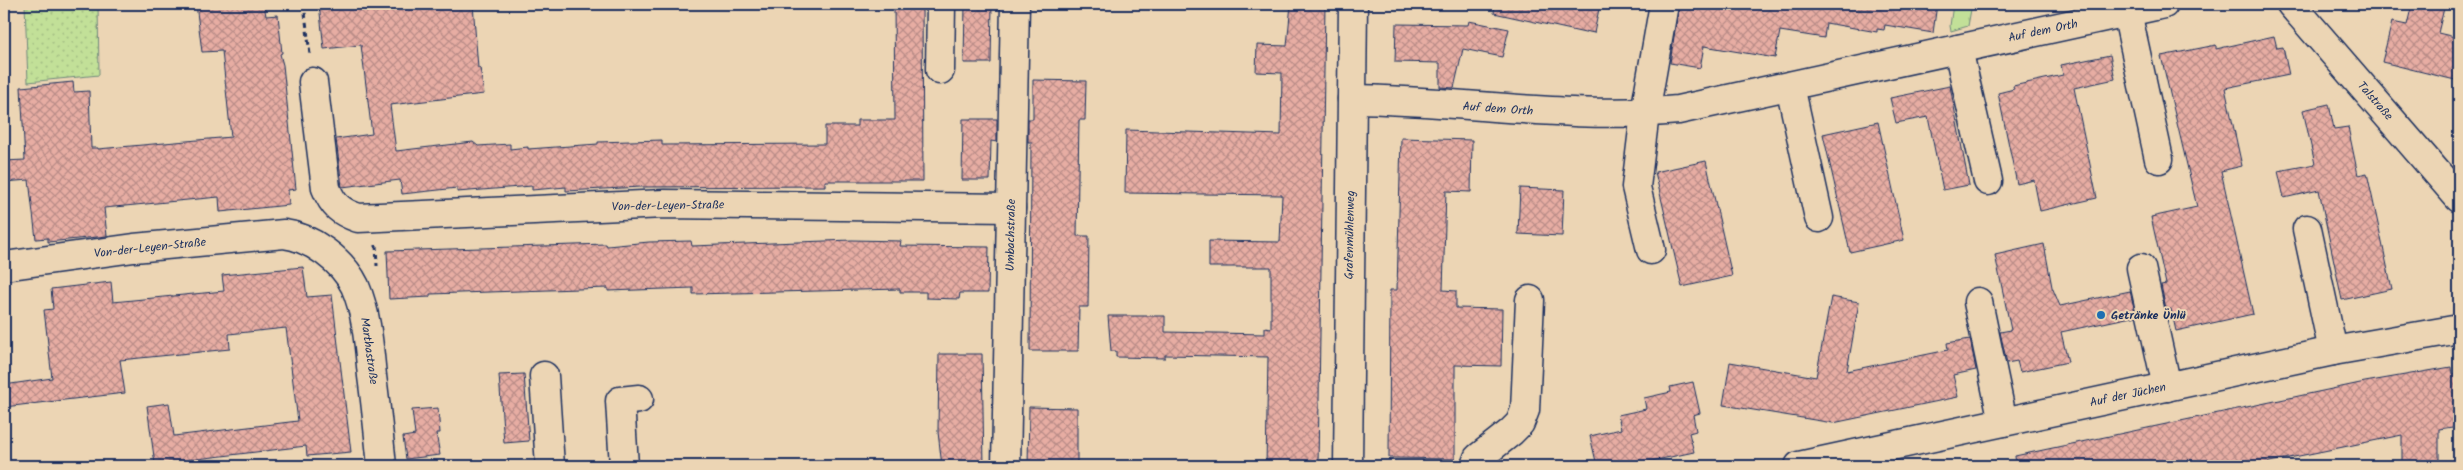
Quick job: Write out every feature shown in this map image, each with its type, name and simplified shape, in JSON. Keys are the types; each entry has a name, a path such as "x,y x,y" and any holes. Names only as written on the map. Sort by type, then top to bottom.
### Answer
{"street":[{"path":"940,70 941,4"},
{"name":"Umbachstraße","path":"1006,466 1015,4"},
{"name":"Grafenmühlenweg","path":"1348,466 1353,4"},
{"path":"1651,250 1636,187 1645,113 1664,4"},
{"name":"Auf dem Orth","path":"1352,99 1520,111 1645,113 1678,110 2164,4"},
{"name":"Talstraße","path":"2291,4 2459,198"},
{"path":"2127,12 2159,159"},
{"path":"1958,49 1988,181"},
{"name":"Von-der-Leyen-Straße","path":"312,82 326,188 331,202 343,213 358,218 664,204 1011,208"},
{"path":"1790,86 1819,218"},
{"path":"2307,229 2332,351"},
{"name":"Von-der-Leyen-Straße","path":"4,266 134,248 284,234 296,235"},
{"name":"Marthastraße","path":"296,235 308,240 333,259 354,285 363,309 368,337 382,466"},
{"path":"2141,268 2167,387"},
{"path":"1475,466 1478,458 1520,423 1525,410 1530,300"},
{"path":"1978,302 2003,422"},
{"name":"Auf der Jüchen","path":"1798,466 2332,351 2459,329"},
{"path":"544,376 550,466"},
{"path":"624,466 620,400 639,399"}],"path":[{"path":"304,4 312,82"},
{"path":"354,285 378,272 374,217"}],"green space":[{"path":"25,4 98,5 99,75 28,82"},
{"path":"1953,4 1972,4 1968,26 1951,31 1950,26"}],"building":[{"path":"196,4 264,4 266,16 278,15 282,53 280,54 283,65 296,189 288,190 289,205 220,212 219,197 104,208 107,236 48,242 48,238 36,239 29,180 4,182 4,161 25,160 21,87 73,82 74,92 89,91 91,148 98,149 231,137 222,51 202,52"},
{"path":"319,4 473,4 478,68 480,68 484,94 390,105 396,151 473,142 478,146 510,144 510,149 598,144 598,142 662,140 662,145 825,144 825,126 857,126 857,120 895,120 894,4 922,4 923,181 825,181 825,186 641,187 566,191 566,187 532,190 532,186 457,192 457,188 402,194 400,180 342,187 336,139 372,134 361,45 324,49"},
{"path":"965,4 992,4 991,63 964,63"},
{"path":"1291,4 1325,4 1318,466 1266,466 1268,357 1165,355 1165,358 1116,357 1116,351 1111,351 1108,316 1165,316 1165,332 1265,334 1265,327 1271,328 1271,267 1209,267 1209,241 1280,242 1282,195 1125,193 1126,130 1281,135 1282,73 1256,72 1257,45 1287,46"},
{"path":"1495,4 1600,4 1594,33 1585,31 1585,33 1494,13"},
{"path":"1679,4 1710,9 1711,4 1937,4 1933,33 1885,25 1884,30 1877,29 1877,32 1826,23 1824,38 1780,31 1775,58 1704,46 1700,68 1670,63"},
{"path":"2412,4 2445,4 2438,33 2459,38 2459,81 2382,62 2392,22 2407,25"},
{"path":"1469,21 1509,29 1502,57 1463,49 1454,88 1440,87 1440,63 1395,62 1396,24 1468,25"},
{"path":"2274,36 2277,48 2283,47 2289,75 2225,88 2242,166 2221,171 2253,314 2176,331 2171,309 2166,310 2161,285 2166,284 2151,217 2197,207 2161,56 2216,45 2216,49"},
{"path":"2110,55 2115,79 2074,88 2097,198 2040,211 2034,180 2017,184 1998,93 2014,89 2013,86 2063,75 2061,65"},
{"path":"1033,80 1086,81 1085,120 1079,120 1077,236 1089,236 1088,307 1079,307 1078,351 1030,351 1031,142 1028,142 1028,119 1033,119"},
{"path":"1950,86 1969,185 1943,190 1928,117 1896,123 1890,98"},
{"path":"2329,104 2334,129 2348,127 2358,175 2367,173 2392,289 2342,300 2319,190 2284,198 2278,171 2315,164 2303,110"},
{"path":"963,119 997,119 997,142 991,141 990,180 962,180"},
{"path":"1878,122 1904,240 1850,252 1823,134"},
{"path":"1401,138 1472,140 1471,192 1446,191 1443,290 1456,291 1456,308 1502,309 1501,366 1455,365 1455,459 1389,458 1390,290 1397,290"},
{"path":"1706,161 1732,276 1682,287 1655,172"},
{"path":"1520,188 1564,190 1562,236 1518,234"},
{"path":"852,240 901,241 900,246 989,247 988,293 960,293 959,299 926,298 926,292 900,292 900,289 693,294 693,288 608,291 608,288 430,294 430,297 389,299 387,251 606,244 607,246 691,241 692,246"},
{"path":"2044,244 2052,287 2060,306 2130,291 2136,316 2061,332 2068,362 2020,372 2017,361 2007,363 2000,332 2011,330 1995,255"},
{"path":"303,267 307,297 332,295 351,452 307,456 306,446 155,464 147,406 169,403 174,436 298,421 286,328 229,334 230,349 120,360 125,393 4,407 4,385 52,378 44,310 53,309 51,289 111,282 113,302 224,291 222,275"},
{"path":"1831,297 1859,302 1847,371 1948,350 1947,343 1970,339 1976,370 1953,375 1958,397 1833,423 1723,405 1730,362 1816,377"},
{"path":"939,354 982,354 984,466 942,466 938,432"},
{"path":"2451,367 2452,374 2459,373 2459,426 2439,429 2439,466 2402,466 2402,435 2250,466 2016,466 2015,456 2365,382"},
{"path":"524,374 529,441 504,443 499,375"},
{"path":"1693,382 1700,413 1693,415 1696,431 1689,433 1694,452 1628,466 1597,466 1590,436 1621,429 1618,415 1646,409 1644,398 1671,392 1670,387"},
{"path":"1029,407 1077,408 1077,466 1028,466"},
{"path":"438,408 440,433 436,433 440,455 406,459 403,437 415,435 412,410"}],"place":[{"name":"Getränke Ünlü","path":"2101,315"}]}
